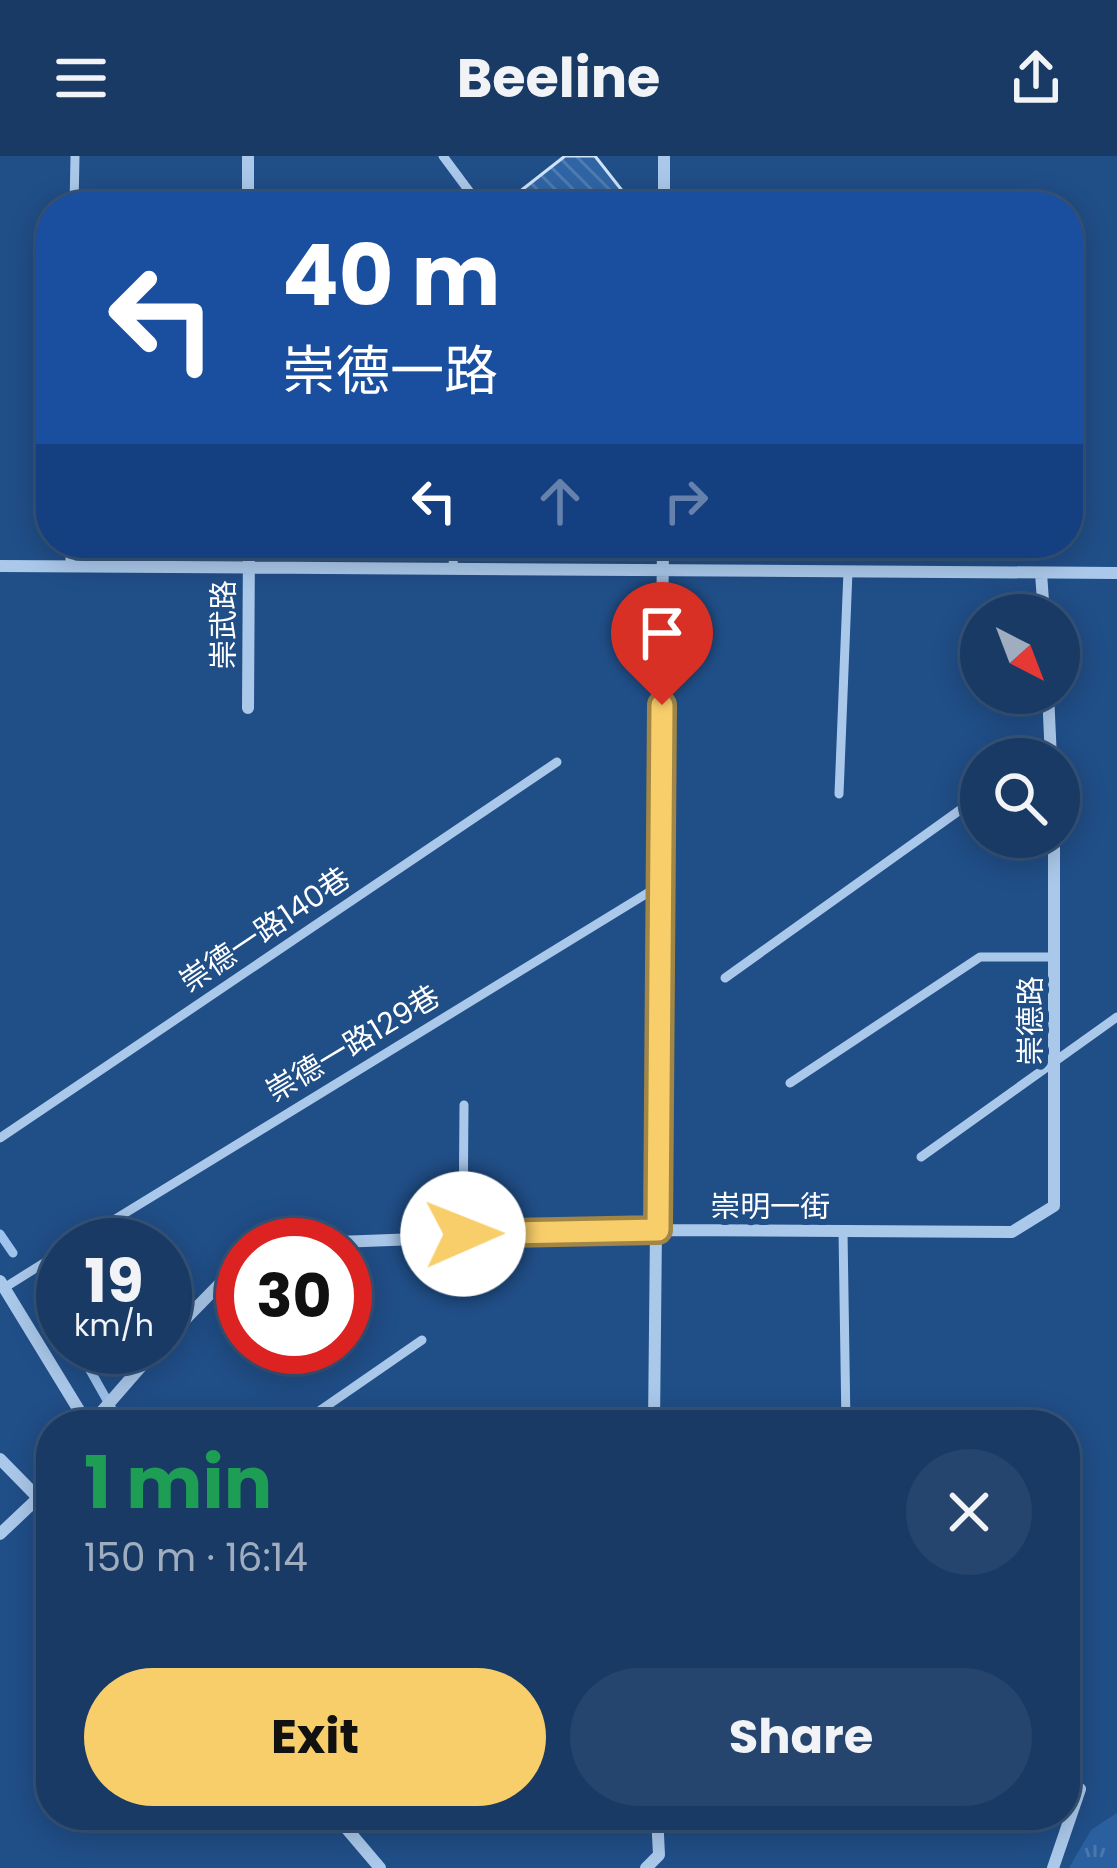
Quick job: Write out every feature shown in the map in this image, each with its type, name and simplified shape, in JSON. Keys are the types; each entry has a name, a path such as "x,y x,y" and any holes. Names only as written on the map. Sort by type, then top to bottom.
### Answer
{"street":[{"path":"248,156 248,192"},
{"path":"664,156 664,192"},
{"name":"崇武路","path":"248,708 249,558"},
{"path":"654,1410 663,558"},
{"path":"0,566 1117,573"},
{"path":"1041,572 1042,594"},
{"name":"崇德路","path":"1054,858 1054,1206"},
{"name":"崇明一街","path":"372,1238 658,1230 1012,1232 1054,1206"},
{"path":"2,1284 85,1410"},
{"path":"192,1312 216,1288"},
{"path":"101,1410 132,1374"},
{"path":"0,1460 36,1496"},
{"path":"0,1534 36,1500"},
{"path":"346,1830 374,1866"},
{"path":"646,1868 659,1856 658,1830"},
{"path":"1053,1868 1066,1830"}],"lane":[{"path":"74,192 75,156"},
{"path":"442,156 470,192"},
{"path":"70,558 70,566"},
{"path":"453,558 453,568"},
{"path":"839,794 848,571"},
{"name":"崇德一路140巷","path":"0,1138 557,762"},
{"path":"725,978 960,810"},
{"name":"崇德一路129巷","path":"117,1218 659,886"},
{"path":"790,1084 980,957 1055,957"},
{"path":"921,1157 1117,1017"},
{"path":"463,1234 464,1105"},
{"path":"843,1231 845,1410"},
{"path":"2,1284 36,1266"},
{"path":"321,1410 422,1340"}],"green space":[{"path":"1117,1813 1117,1868 1069,1868 1091,1830"}],"building":[{"path":"565,156 595,156 623,192 519,192"}],"waterway":[{"path":"0,1234 13,1253"},
{"path":"92,1374 113,1410"}],"route":[{"path":"463,1234 658,1230 662,705"}]}
